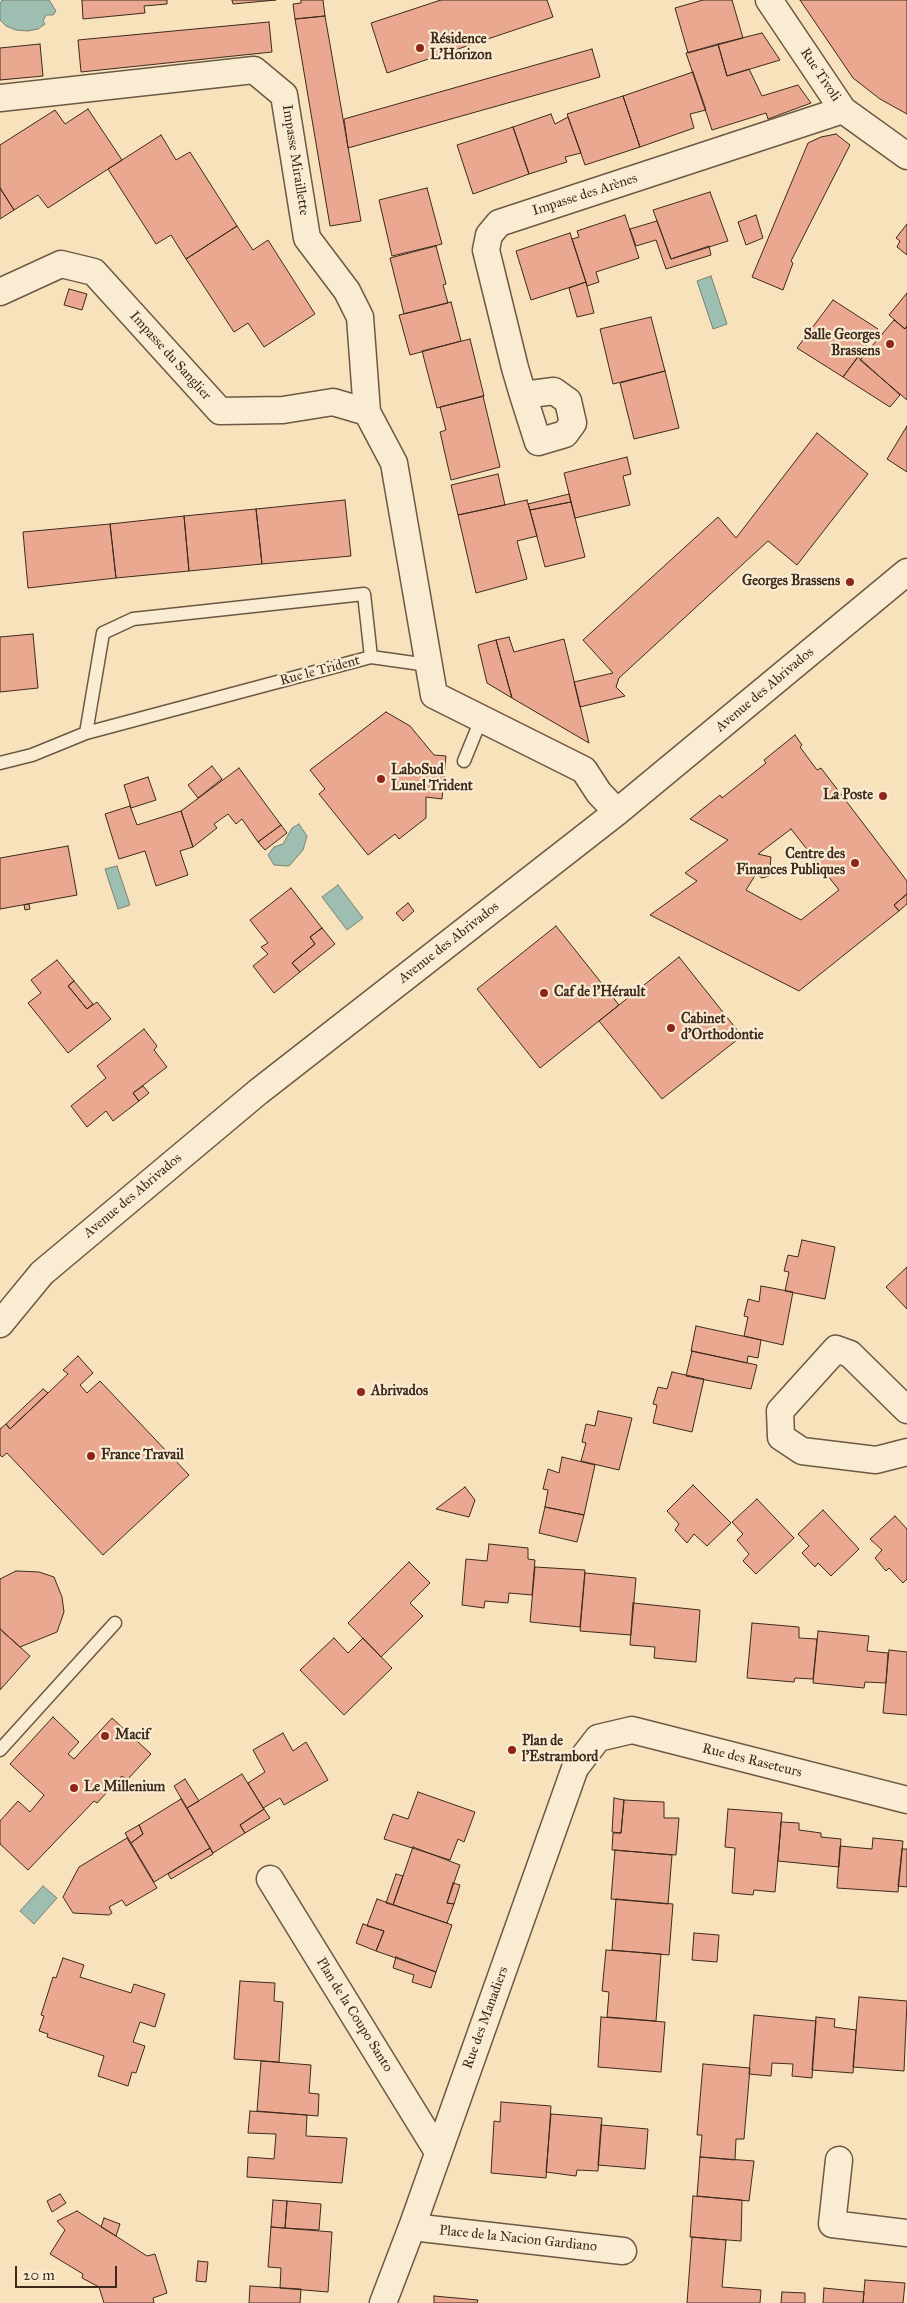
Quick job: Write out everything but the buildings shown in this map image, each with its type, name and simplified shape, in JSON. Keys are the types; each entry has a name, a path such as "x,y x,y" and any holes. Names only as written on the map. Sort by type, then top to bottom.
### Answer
{"street":[{"name":"Rue Tivoli","path":"769,0 843,110 907,156"},
{"name":"Impasse Miraillette","path":"0,98 254,70 284,95 307,238 347,291 360,317 367,412"},
{"name":"Impasse des Arènes","path":"523,395 486,250 489,235 499,223 843,110"},
{"name":"Impasse du Sanglier","path":"0,292 61,264 94,272 220,411 283,410 333,402 367,412"},
{"path":"367,412 394,463 434,695 482,717 584,770 599,793 618,812"},
{"name":"Avenue des Abrivados","path":"0,1324 42,1273 258,1092 618,812 907,572"},
{"path":"907,1410 850,1354 836,1349 780,1411 781,1437 802,1451 876,1460 907,1452"},
{"name":"Rue des Raseteurs","path":"598,1738 632,1730 907,1800"},
{"name":"Rue des Manadiers","path":"383,2303 412,2227 575,1768 598,1738"},
{"name":"Plan de la Coupo Santo","path":"270,1879 438,2152"},
{"path":"839,2160 832,2224 907,2233"},
{"name":"Place de la Nacion Gardiano","path":"412,2227 623,2250"}],"lane":[{"path":"86,733 103,633 133,619 364,594 370,658"},
{"name":"Rue le Trident","path":"0,763 32,755 86,733 370,658 428,665"},
{"path":"464,761 482,717"},
{"path":"0,1750 115,1623"}],"shaded area":[{"path":"2,0 49,0 56,11 53,15 46,15 43,21 45,24 38,29 28,31 16,30 6,26 0,20 0,4"},
{"path":"711,276 727,324 713,329 697,281"},
{"path":"299,824 307,836 303,850 289,866 274,865 268,855 274,847 283,844 292,828"},
{"path":"117,866 130,905 118,909 105,869"},
{"path":"338,885 363,918 347,930 322,897"},
{"path":"43,1886 57,1898 34,1924 20,1911"}],"place":[{"name":"Résidence L'Horizon","path":"420,48"},
{"name":"Salle Georges Brassens","path":"890,344"},
{"name":"Georges Brassens","path":"850,582"},
{"name":"LaboSud Lunel Trident","path":"381,779"},
{"name":"La Poste","path":"883,796"},
{"name":"Centre des Finances Publiques","path":"855,863"},
{"name":"Caf de l'Hérault","path":"544,993"},
{"name":"Cabinet d'Orthodontie","path":"671,1028"},
{"name":"Abrivados","path":"361,1392"},
{"name":"France Travail","path":"91,1456"},
{"name":"Macif","path":"105,1736"},
{"name":"Plan de l'Estrambord","path":"512,1750"},
{"name":"Le Millenium","path":"74,1788"}]}
